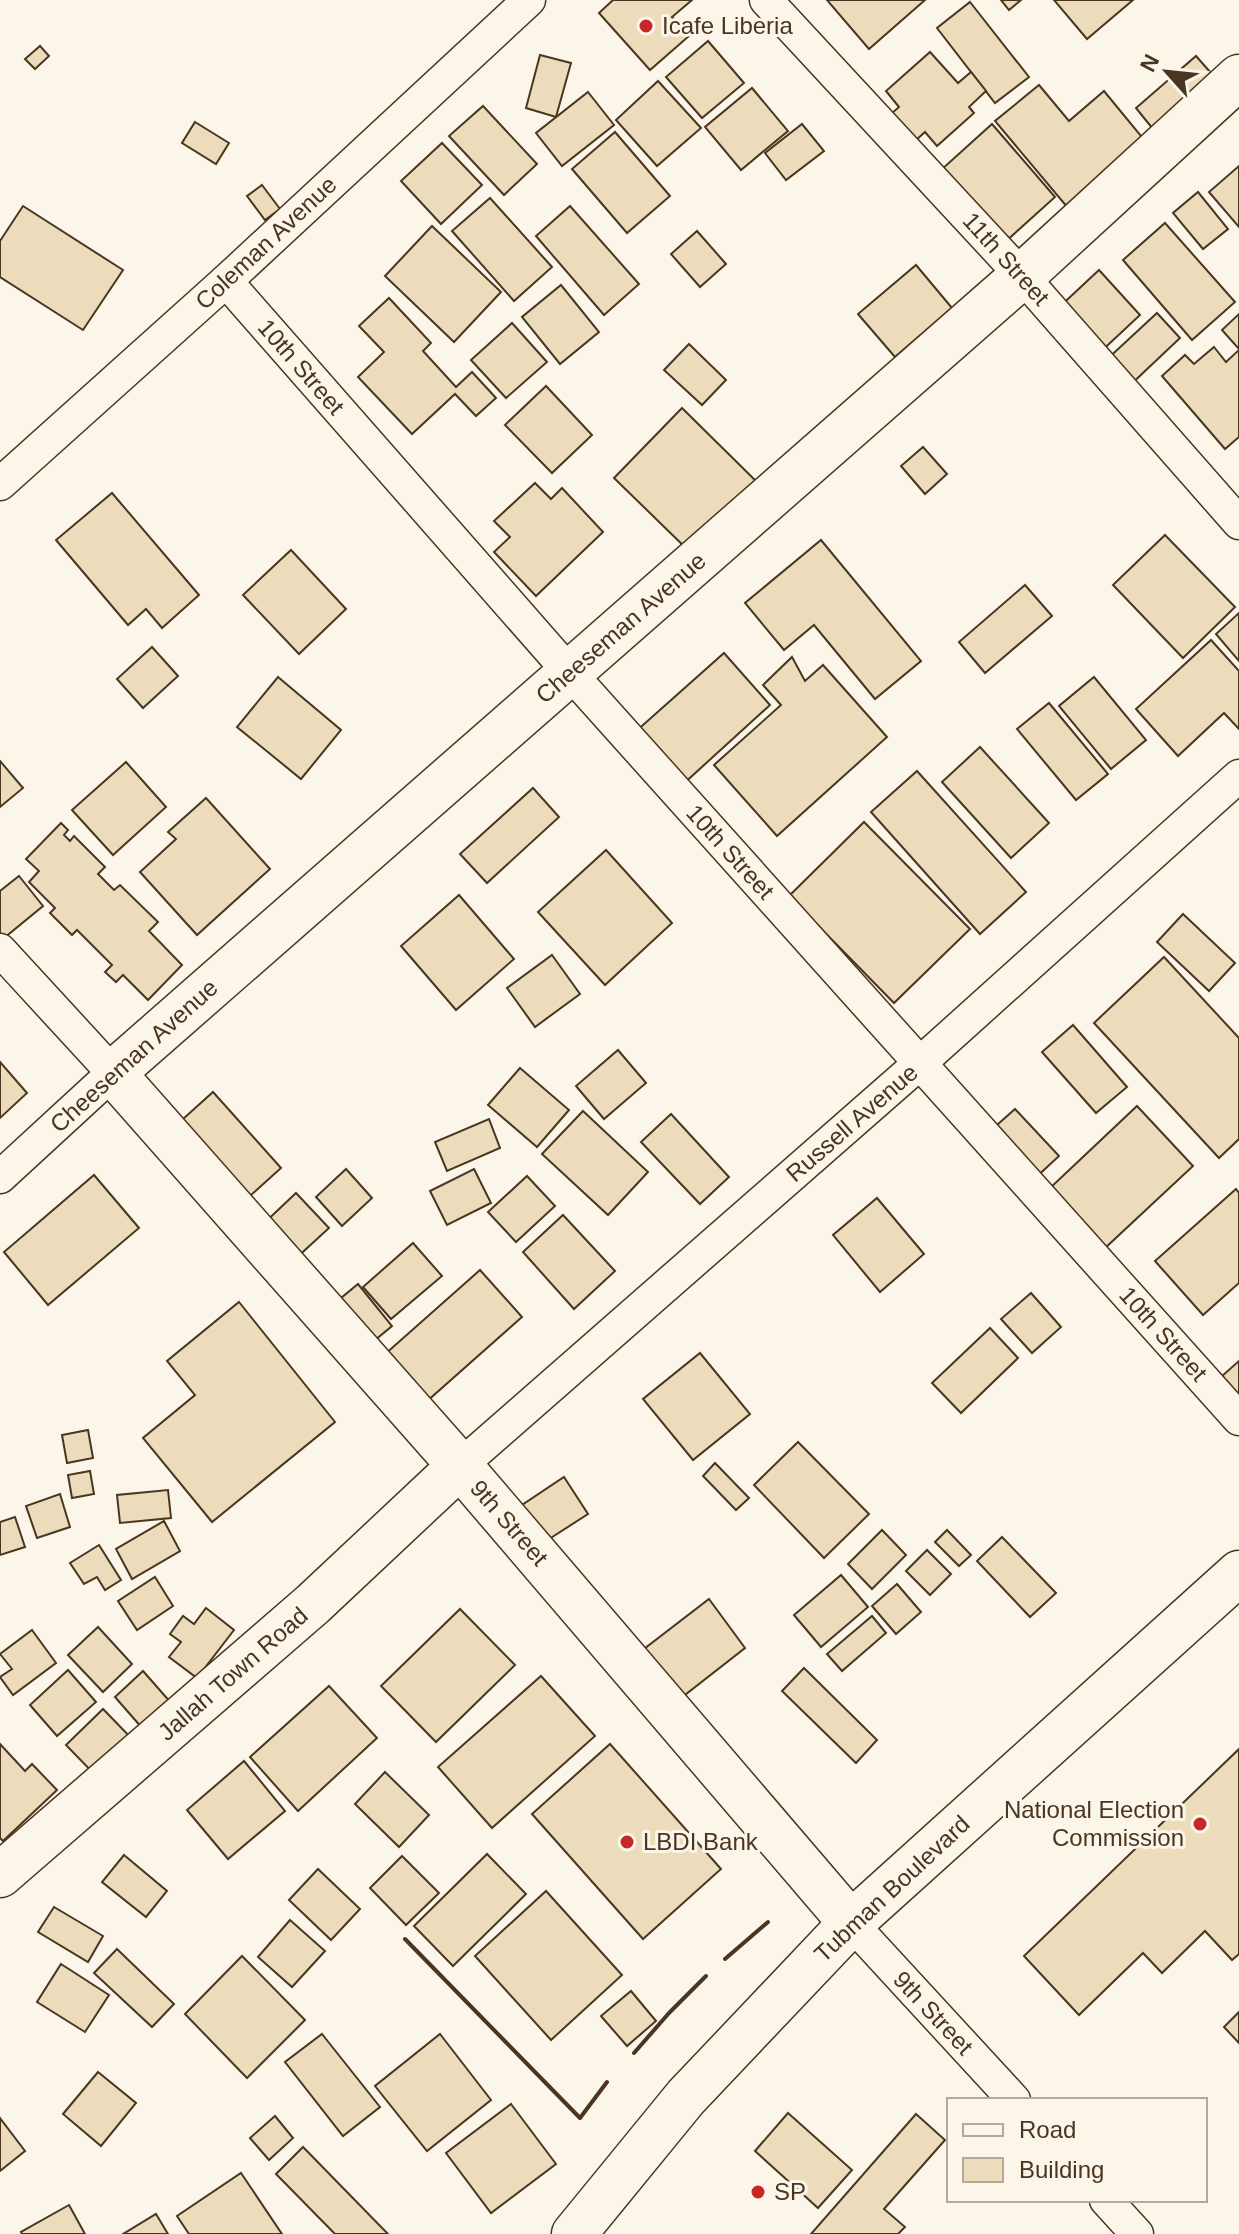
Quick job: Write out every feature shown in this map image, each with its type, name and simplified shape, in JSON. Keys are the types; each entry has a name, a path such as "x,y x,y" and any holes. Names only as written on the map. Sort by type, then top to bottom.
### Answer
{"main road":[{"name":"Cheeseman Avenue","path":"113,1073 1022,276 1239,77"},
{"name":"9th Street","path":"113,1073 460,1466 851,1923"},
{"name":"Jallah Town Road","path":"0,1875 313,1604 460,1466"},
{"name":"Tubman Boulevard","path":"574,2234 686,2097 851,1923 1239,1573"}],"street":[{"name":"Coleman Avenue","path":"0,484 226,281 529,0"},
{"name":"11th Street","path":"766,0 1022,276 1239,523"},
{"name":"10th Street","path":"226,281 570,673 1239,1419"},
{"name":"Russell Avenue","path":"460,1466 920,1063 1239,776"},
{"name":"9th Street","path":"0,950 113,1073"},
{"name":"Cheeseman Avenue","path":"0,1177 113,1073"},
{"name":"9th Street","path":"851,1923 1012,2098"},
{"path":"1108,2202 1137,2234"}],"building":[{"name":"Icafe Liberia","path":"613,0 692,0 672,17 689,36 650,70 599,13"},
{"path":"827,0 925,0 869,49"},
{"path":"1001,0 1021,0 1009,10"},
{"path":"1054,0 1133,0 1087,39"},
{"path":"970,2 1029,77 995,103 937,28"},
{"path":"708,41 744,83 702,118 666,77"},
{"path":"40,46 49,56 35,69 25,59"},
{"path":"930,52 958,83 971,72 986,91 969,107 974,113 937,146 925,132 915,141 891,114 899,107 886,91"},
{"path":"540,55 571,63 556,117 526,108"},
{"path":"1196,56 1218,81 1157,134 1136,108"},
{"path":"658,81 701,128 657,166 616,120"},
{"path":"1039,85 1069,121 1104,91 1146,142 1068,208 995,121"},
{"path":"752,88 788,131 741,170 705,127"},
{"path":"588,92 614,125 562,166 536,133"},
{"path":"483,106 537,164 504,195 449,136"},
{"path":"195,122 229,143 216,164 182,143"},
{"path":"802,124 824,151 786,180 765,153"},
{"path":"992,124 1055,197 1004,243 941,170"},
{"path":"615,132 670,196 627,233 572,169"},
{"path":"442,143 482,185 441,224 401,181"},
{"path":"1239,166 1239,227 1209,192"},
{"path":"262,185 280,209 265,220 247,196"},
{"path":"1198,192 1228,229 1203,249 1173,213"},
{"path":"490,198 552,267 514,301 452,231"},
{"path":"23,206 123,270 83,330 0,277 0,241"},
{"path":"570,206 639,284 604,315 536,236"},
{"path":"1165,223 1235,302 1192,340 1123,260"},
{"path":"432,226 501,292 454,342 385,276"},
{"path":"697,231 726,264 700,287 671,254"},
{"path":"916,265 952,308 895,357 858,314"},
{"path":"1099,270 1140,315 1095,357 1054,312"},
{"path":"561,285 599,332 560,364 522,317"},
{"path":"389,298 431,343 423,351 456,387 472,372 496,398 476,416 455,394 412,434 358,377 384,352 359,326"},
{"path":"1157,313 1180,338 1126,389 1103,363"},
{"path":"1239,314 1239,349 1222,330"},
{"path":"512,323 547,362 506,398 471,360"},
{"path":"689,344 726,380 702,405 664,370"},
{"path":"1214,347 1226,362 1239,350 1239,437 1225,449 1162,376 1185,355 1194,364"},
{"path":"546,386 592,435 552,473 505,425"},
{"path":"682,408 759,484 691,553 614,478"},
{"path":"923,447 947,474 925,494 901,466"},
{"path":"535,483 551,499 562,488 603,532 536,596 494,552 510,537 494,521"},
{"path":"112,493 199,595 162,628 146,609 128,625 56,540"},
{"path":"1165,535 1235,607 1183,658 1113,585"},
{"path":"821,540 921,661 875,699 814,625 784,650 745,603"},
{"path":"291,550 346,609 299,654 243,595"},
{"path":"1025,585 1052,616 985,673 959,642"},
{"path":"1239,613 1239,661 1216,634"},
{"path":"1211,640 1239,671 1239,729 1224,713 1178,756 1136,709"},
{"path":"152,647 178,676 143,708 117,679"},
{"path":"724,653 770,705 681,786 634,733"},
{"path":"792,657 805,681 823,665 887,737 777,836 714,765 781,705 763,685"},
{"path":"278,677 341,730 301,779 237,727"},
{"path":"1094,677 1146,740 1111,769 1059,706"},
{"path":"1049,703 1108,774 1076,800 1017,729"},
{"path":"980,747 1049,823 1011,858 942,782"},
{"path":"0,761 23,788 0,807"},
{"path":"126,762 166,807 113,855 72,810"},
{"path":"917,771 1026,892 980,934 871,812"},
{"path":"533,788 559,817 487,883 460,854"},
{"path":"206,798 270,869 197,935 140,872 176,839 168,832"},
{"path":"864,822 970,929 894,1003 789,896"},
{"path":"61,823 68,830 64,835 70,841 74,836 105,867 98,874 114,890 120,885 158,922 149,931 182,965 148,1000 123,975 116,982 105,972 112,965 77,930 72,935 50,913 55,908 29,882 39,871 26,859"},
{"path":"606,850 672,923 605,985 538,912"},
{"path":"19,876 43,906 4,938 0,933 0,891"},
{"path":"459,895 514,959 456,1010 401,946"},
{"path":"1183,914 1235,963 1209,991 1157,942"},
{"path":"552,955 580,994 535,1027 507,988"},
{"path":"1164,957 1239,1038 1239,1139 1219,1158 1094,1023"},
{"path":"1073,1025 1127,1087 1096,1113 1042,1052"},
{"path":"618,1050 646,1083 604,1119 576,1086"},
{"path":"0,1062 27,1093 0,1118"},
{"path":"520,1068 569,1110 537,1147 488,1105"},
{"path":"213,1092 281,1168 241,1204 173,1128"},
{"path":"1137,1106 1193,1166 1104,1249 1049,1189"},
{"path":"1015,1109 1059,1156 1032,1181 988,1133"},
{"path":"583,1111 648,1172 608,1215 542,1154"},
{"path":"671,1114 729,1177 700,1204 641,1142"},
{"path":"489,1119 500,1148 447,1171 435,1142"},
{"path":"346,1169 372,1198 342,1226 316,1197"},
{"path":"474,1169 491,1203 447,1225 430,1191"},
{"path":"94,1175 139,1228 48,1305 4,1252"},
{"path":"527,1176 555,1206 516,1242 488,1212"},
{"path":"1236,1189 1239,1193 1239,1283 1203,1315 1155,1261"},
{"path":"296,1193 329,1228 293,1261 260,1227"},
{"path":"877,1198 924,1254 880,1292 833,1235"},
{"path":"563,1215 615,1271 574,1309 523,1252"},
{"path":"413,1243 442,1276 391,1319 363,1287"},
{"path":"480,1270 522,1317 417,1410 375,1363"},
{"path":"358,1284 392,1326 363,1350 329,1308"},
{"path":"1031,1293 1061,1327 1032,1353 1001,1319"},
{"path":"239,1302 335,1422 212,1522 143,1438 195,1395 167,1361"},
{"path":"990,1328 1018,1358 961,1413 932,1383"},
{"path":"700,1353 750,1414 693,1460 643,1399"},
{"path":"1239,1361 1239,1395 1222,1376"},
{"path":"88,1430 93,1458 67,1463 62,1435"},
{"path":"798,1442 869,1514 824,1558 754,1485"},
{"path":"715,1463 749,1498 736,1510 703,1476"},
{"path":"90,1471 94,1494 72,1498 68,1475"},
{"path":"564,1477 588,1514 543,1543 519,1507"},
{"path":"168,1490 171,1518 120,1523 117,1495"},
{"path":"60,1494 70,1527 37,1538 26,1506"},
{"path":"15,1517 25,1547 0,1555 0,1522"},
{"path":"164,1521 180,1551 132,1579 116,1549"},
{"path":"882,1530 906,1555 872,1589 848,1564"},
{"path":"947,1530 971,1555 959,1566 935,1542"},
{"path":"1002,1537 1056,1593 1030,1617 977,1561"},
{"path":"99,1545 121,1580 105,1590 97,1577 84,1584 70,1563"},
{"path":"927,1550 951,1574 930,1595 906,1571"},
{"path":"841,1575 868,1607 821,1647 794,1615"},
{"path":"155,1577 173,1606 137,1630 118,1601"},
{"path":"897,1584 921,1612 896,1634 872,1606"},
{"path":"709,1599 745,1648 681,1698 644,1649"},
{"path":"206,1608 234,1630 197,1678 169,1657 181,1642 170,1634 183,1616 194,1624"},
{"path":"460,1609 515,1665 436,1742 381,1686"},
{"path":"872,1616 886,1633 842,1671 827,1654"},
{"path":"98,1627 132,1664 103,1692 68,1655"},
{"path":"32,1630 56,1663 13,1695 0,1677 12,1669 0,1654"},
{"path":"804,1668 877,1740 856,1763 782,1691"},
{"path":"68,1670 96,1702 57,1736 30,1705"},
{"path":"143,1671 172,1704 143,1729 115,1697"},
{"path":"541,1676 595,1736 492,1828 438,1767"},
{"path":"329,1686 377,1738 298,1811 250,1757"},
{"path":"103,1709 138,1745 101,1781 66,1745"},
{"path":"0,1744 25,1771 32,1764 57,1790 3,1841 0,1838"},
{"name":"LBDI Bank","path":"610,1744 721,1869 643,1939 532,1814"},
{"name":"National Election Commission","path":"1239,1749 1239,1954 1232,1960 1205,1931 1162,1973 1143,1953 1079,2015 1024,1956"},
{"path":"244,1761 285,1811 228,1859 187,1810"},
{"path":"385,1772 429,1815 399,1847 355,1804"},
{"path":"487,1854 526,1894 453,1966 414,1926"},
{"path":"124,1855 167,1891 146,1917 102,1882"},
{"path":"402,1856 439,1893 406,1925 370,1888"},
{"path":"318,1869 360,1909 331,1940 289,1900"},
{"path":"546,1891 622,1975 551,2040 475,1956"},
{"path":"54,1907 103,1936 88,1962 38,1932"},
{"path":"290,1920 325,1951 292,1987 258,1957"},
{"path":"117,1949 174,2004 152,2027 94,1973"},
{"path":"242,1956 305,2020 247,2078 185,2014"},
{"path":"61,1964 109,1995 85,2032 37,2002"},
{"path":"631,1991 656,2021 627,2046 601,2016"},
{"path":"1239,2012 1239,2043 1224,2027"},
{"path":"322,2034 380,2107 343,2136 285,2062"},
{"path":"440,2034 491,2100 427,2151 375,2086"},
{"path":"98,2072 136,2103 101,2146 63,2114"},
{"path":"511,2104 556,2164 491,2213 446,2153"},
{"path":"788,2113 852,2170 818,2208 755,2151"},
{"path":"916,2114 945,2140 884,2209 905,2227 898,2234 811,2234"},
{"path":"275,2116 293,2138 269,2160 250,2138"},
{"path":"0,2118 25,2151 0,2171"},
{"path":"303,2147 388,2234 335,2234 276,2174"},
{"path":"241,2173 282,2234 189,2234 177,2216"},
{"path":"69,2205 85,2234 22,2234 21,2232"},
{"path":"156,2214 168,2234 123,2234"}],"wall":[{"path":"725,1959 768,1922"},
{"path":"405,1939 580,2118 607,2082"},
{"path":"634,2053 706,1976"}],"place":[{"name":"Icafe Liberia","path":"646,26"},
{"name":"National Election Commission","path":"1200,1824"},
{"name":"LBDI Bank","path":"627,1842"},
{"name":"SP","path":"758,2192"}]}
